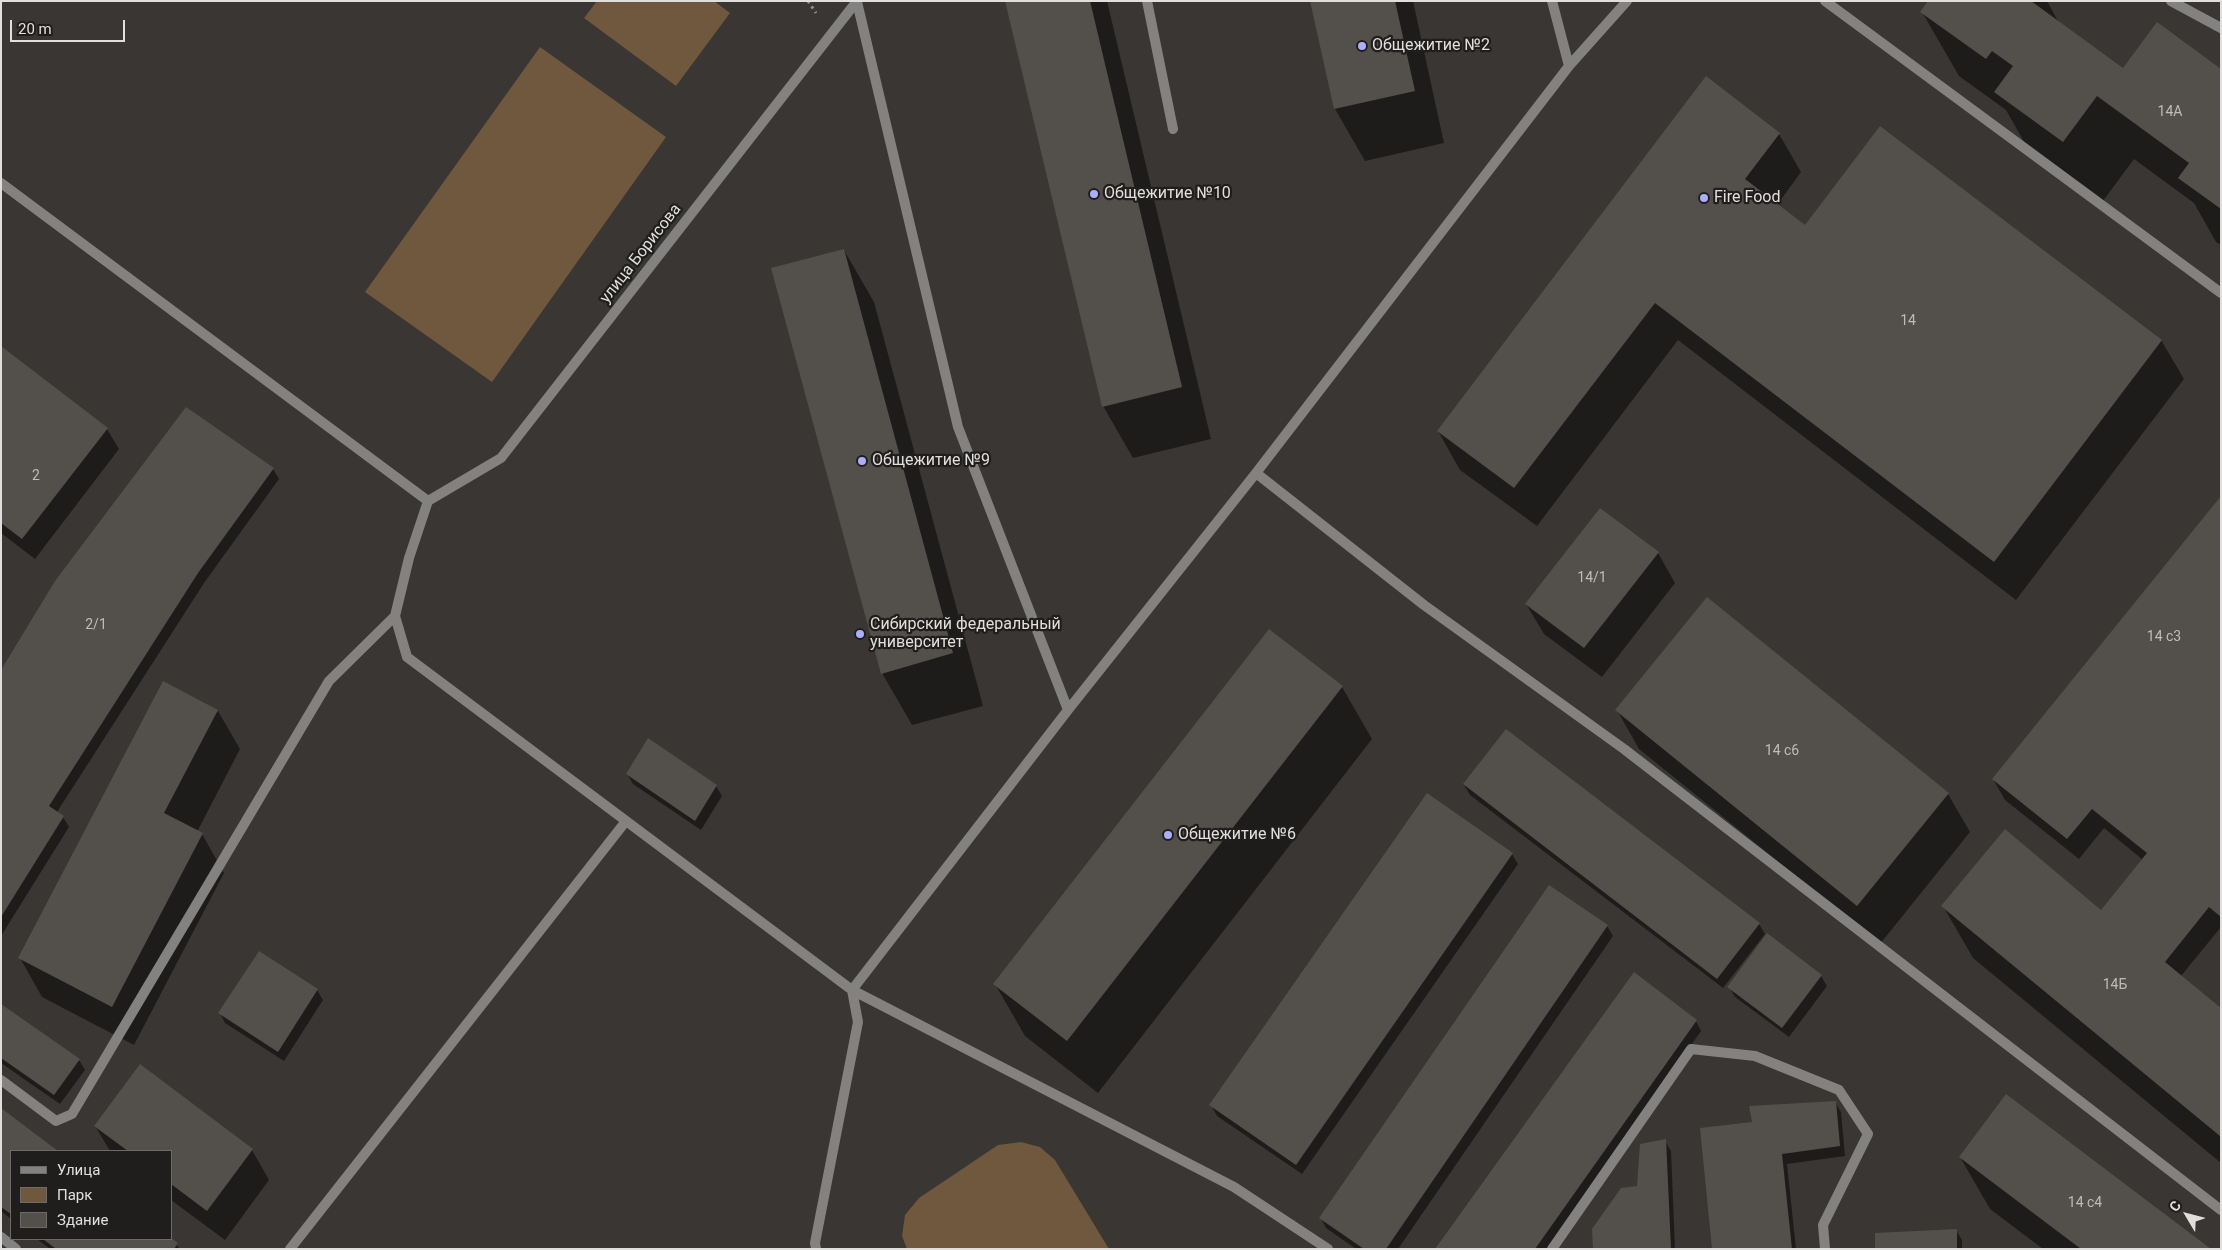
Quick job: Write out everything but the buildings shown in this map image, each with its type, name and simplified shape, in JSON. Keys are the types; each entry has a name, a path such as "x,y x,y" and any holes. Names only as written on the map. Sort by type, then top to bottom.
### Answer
{"street":[{"path":"1147,1 1173,129"},
{"path":"1552,1 1569,66"},
{"path":"816,1249 814,1243 858,1022 852,990 1068,710 1256,473 1569,66 1628,1"},
{"path":"1824,1 2221,293"},
{"path":"2171,1 2221,28"},
{"path":"857,2 958,427 1068,710"},
{"name":"улица Борисова","path":"428,501 502,458 857,2"},
{"path":"1,183 428,501 409,558 395,616 407,656 852,990 1234,1187 1328,1249"},
{"path":"1256,473 1424,605 1624,749 2221,1210"},
{"path":"1,1080 56,1121 72,1114 329,681 395,616"},
{"path":"290,1249 626,821"},
{"path":"1552,1249 1691,1049 1755,1056 1839,1090 1868,1134 1823,1225 1825,1249"},
{"path":"1,1237 16,1249"}],"green space":[{"path":"597,1 714,1 730,13 676,86 584,18"},
{"path":"540,47 666,137 492,382 365,292"},
{"path":"1021,1142 1040,1147 1055,1160 1109,1249 907,1249 902,1236 905,1215 919,1198 998,1145"}],"place":[{"name":"Общежитие №2","path":"1362,46"},
{"name":"Общежитие №10","path":"1094,194"},
{"name":"Fire Food","path":"1704,198"},
{"name":"Общежитие №9","path":"862,461"},
{"name":"Сибирский федеральный университет","path":"860,634"},
{"name":"Общежитие №6","path":"1168,835"}]}
